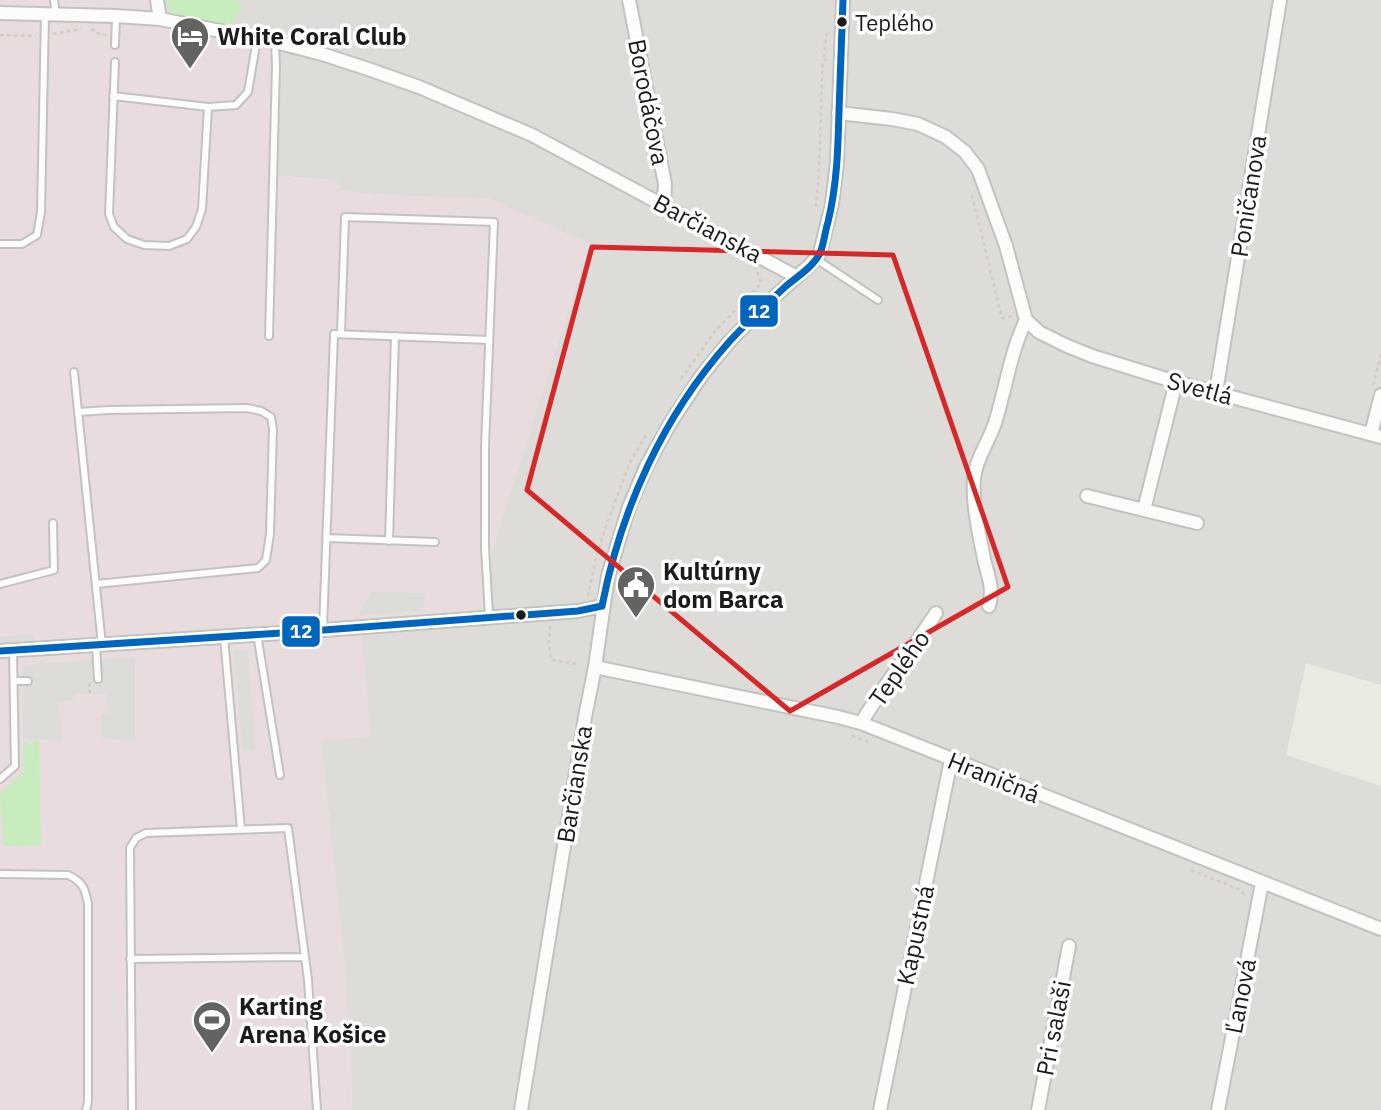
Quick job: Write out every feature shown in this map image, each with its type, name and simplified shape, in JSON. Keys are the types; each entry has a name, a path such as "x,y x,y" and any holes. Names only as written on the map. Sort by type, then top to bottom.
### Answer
{"street":[{"path":"157,0 160,19"},
{"name":"Borodáčova","path":"629,0 665,184 664,204"},
{"path":"797,276 820,253 832,204 837,163 843,0"},
{"name":"Poničanova","path":"1216,392 1280,0"},
{"name":"Barčianska","path":"0,13 160,19 322,54 419,87 532,135 797,276 729,342 702,375 669,425 646,467 629,507 608,576 602,606 595,667 522,1110"},
{"path":"838,113 918,124 946,137 965,152 978,169 1006,246 1025,317 1016,340 1000,407 974,478 976,522 993,592 989,606"},
{"name":"Svetlá","path":"1025,317 1040,332 1092,356 1176,382 1376,436"},
{"path":"1144,510 1176,382"},
{"path":"1376,436 1381,395"},
{"path":"1087,496 1197,523"},
{"path":"6,651 578,611 602,606"},
{"name":"Teplého","path":"861,723 936,613"},
{"name":"Hraničná","path":"595,667 861,723 1381,929"},
{"name":"Kapustná","path":"880,1110 951,760"},
{"name":"Ľanová","path":"1218,1110 1262,883"},
{"name":"Pri salaši","path":"1038,1110 1069,946"}],"lane":[{"path":"0,244 22,244 37,234 41,212 44,36 54,0"},
{"path":"115,45 116,16"},
{"path":"113,96 208,107 236,105 248,92 257,38"},
{"path":"269,336 275,42"},
{"path":"115,62 109,214 114,227 127,239 144,245 169,246 187,239 197,227 202,209 208,107"},
{"path":"341,334 345,217 494,222 485,446 485,560 489,616"},
{"path":"816,258 878,300"},
{"path":"323,629 334,334 489,340"},
{"path":"389,541 395,336"},
{"path":"74,372 96,584 98,679"},
{"path":"78,412 247,408 261,411 271,417 273,429 270,534 266,560 258,568 96,584"},
{"path":"0,584 54,570 53,523"},
{"path":"327,538 435,542"},
{"path":"257,634 280,775"},
{"path":"224,637 241,829"},
{"path":"0,779 15,766 14,681 6,651"},
{"path":"14,681 28,681"},
{"path":"132,1110 130,848 136,838 146,833 288,828 305,957 317,1110"},
{"path":"0,874 68,875 78,879 84,886 88,904 86,1110"},
{"path":"130,959 305,957"}],"path":[{"path":"0,35 44,36 88,28 100,35 115,35"},
{"path":"815,216 821,153 823,60"},
{"path":"971,190 1002,318 1025,317"},
{"path":"676,388 715,331 760,285 758,273 752,268"},
{"path":"591,588 596,558 614,504 632,460 650,430"},
{"path":"549,634 551,660 576,664"},
{"path":"853,736 876,745"},
{"path":"1191,870 1241,890 1245,906"}],"highlighted area":[{"path":"592,247 893,255 1008,587 790,711 527,490"}],"shaded area":[{"path":"0,0 157,0 160,19 275,42 274,175 340,181 340,191 401,196 490,198 590,244 491,555 486,584 489,616 361,626 371,736 321,742 345,971 352,1110 0,1110"},
{"path":"157,0 1381,0 1381,685 1306,663 1286,755 1381,786 1381,1110 352,1110 345,970 321,742 361,626 486,584 491,555 524,447 401,196 340,191 340,181 273,175 160,19"},
{"path":"372,592 426,593 422,611 358,615"},
{"path":"34,634 34,644 0,646 0,637"},
{"path":"623,644 698,658 695,674 620,660"},
{"path":"234,651 248,651 255,751 243,751"},
{"path":"135,657 135,740 102,739 101,714 108,713 107,694 76,694 75,700 59,701 61,740 23,739 23,665"},
{"path":"551,660 578,664 573,702 548,698"}],"green space":[{"path":"167,0 235,0 243,8 228,26 176,17"},
{"path":"35,739 39,741 41,845 4,846 0,794 24,771 23,743 28,742 29,748"}],"transit line":[{"name":"12","path":"602,606 610,570 633,499 665,432 684,401 729,342 786,286 810,267 823,246 836,167 843,0"},
{"name":"12","path":"0,651 578,611 602,606"}],"place":[{"name":"Teplého","path":"842,22"},
{"name":"White Coral Club","path":"190,70"},
{"name":"Kultúrny dom Barca","path":"636,619"},
{"name":"Karting Arena Košice","path":"212,1054"}]}
